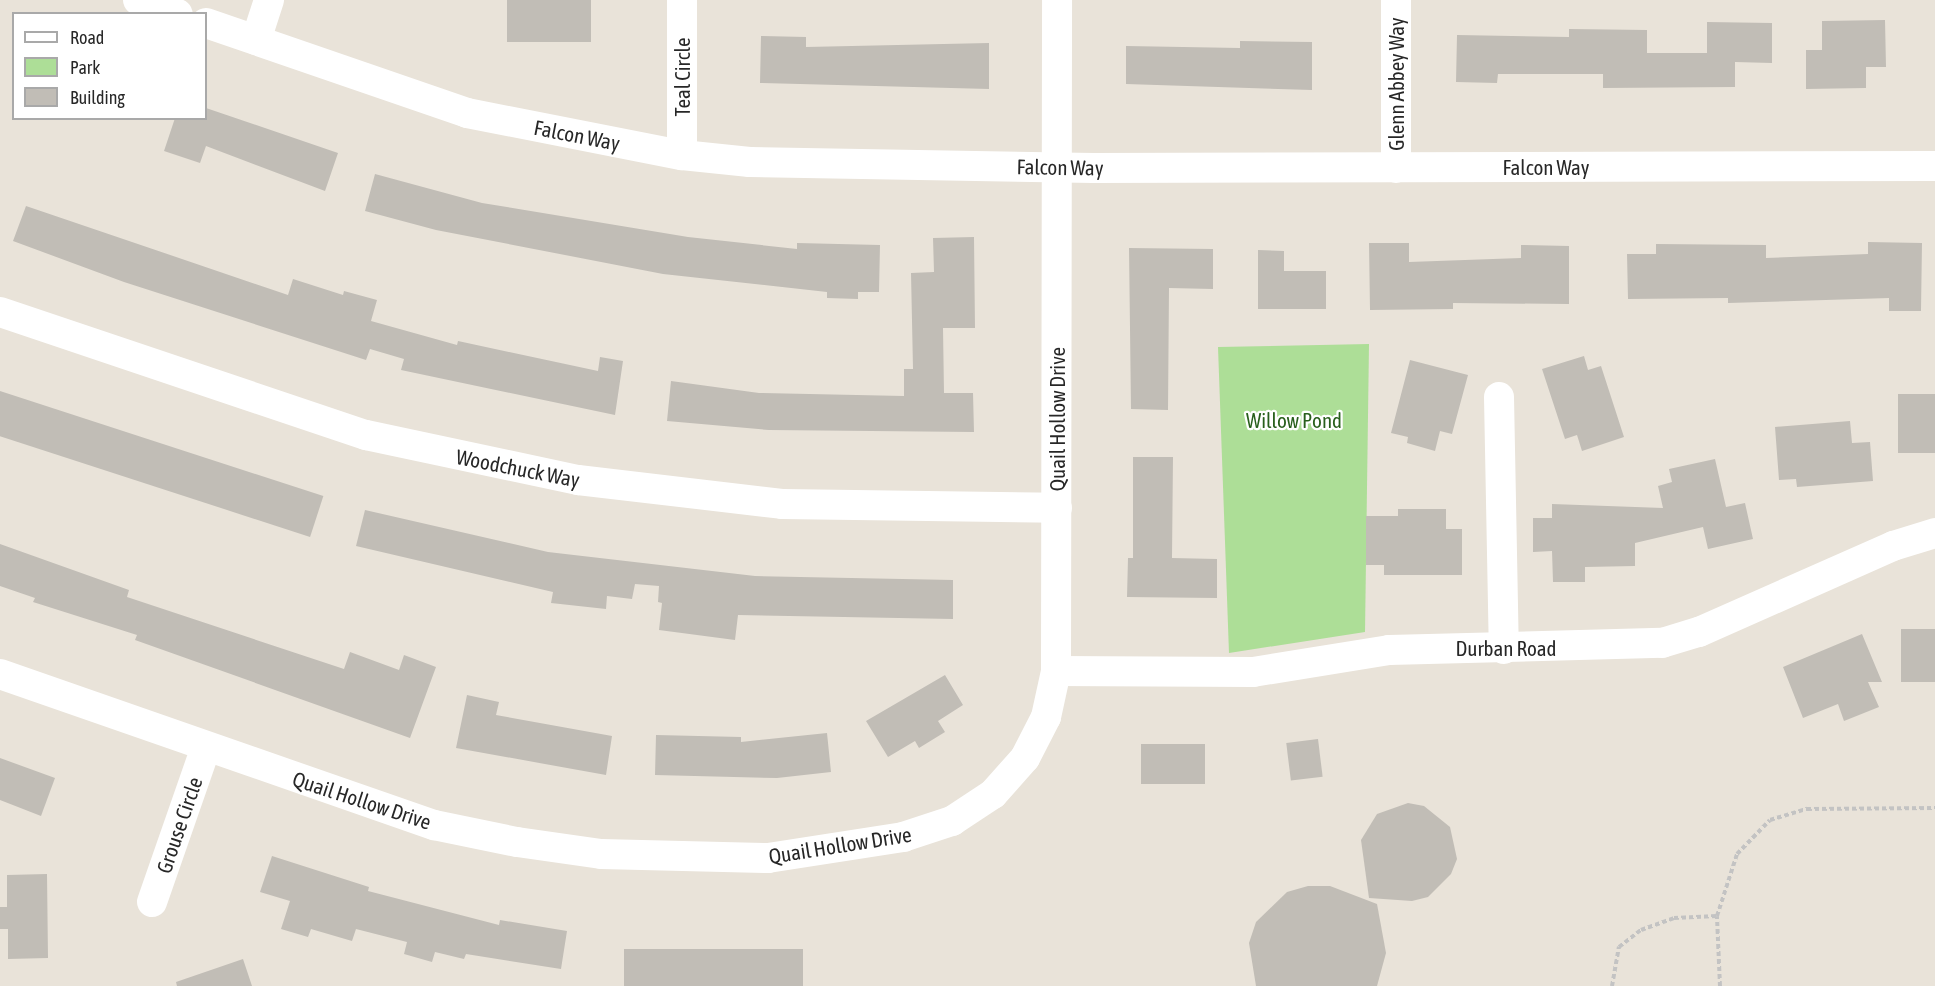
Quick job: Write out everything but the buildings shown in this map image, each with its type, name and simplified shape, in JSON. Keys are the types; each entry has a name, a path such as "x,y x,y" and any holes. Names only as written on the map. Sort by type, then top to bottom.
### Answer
{"street":[{"path":"138,0 172,12"},
{"path":"256,40 269,0"},
{"name":"Teal Circle","path":"682,0 682,155"},
{"name":"Quail Hollow Drive","path":"0,674 434,825 486,836 600,854 768,858 903,837 952,821 985,800 1025,758 1046,717 1056,671 1058,0"},
{"name":"Glenn Abbey Way","path":"1396,0 1396,168"},
{"name":"Falcon Way","path":"207,23 467,113 682,155 822,165 1396,168 1935,166"},
{"name":"Woodchuck Way","path":"0,312 366,435 566,478 681,496 782,504 1057,508"},
{"path":"1499,397 1504,648"},
{"name":"Durban Road","path":"1056,671 1253,672 1389,650 1662,643 1699,632 1893,546 1935,533"},
{"name":"Grouse Circle","path":"152,902 206,747"}],"path":[{"path":"1720,986 1717,916 1737,854 1770,820 1807,809 1935,808"},
{"path":"1612,986 1619,947 1641,930 1674,918 1717,916"}],"green space":[{"name":"Willow Pond","path":"1369,344 1365,632 1229,653 1218,347"}]}
